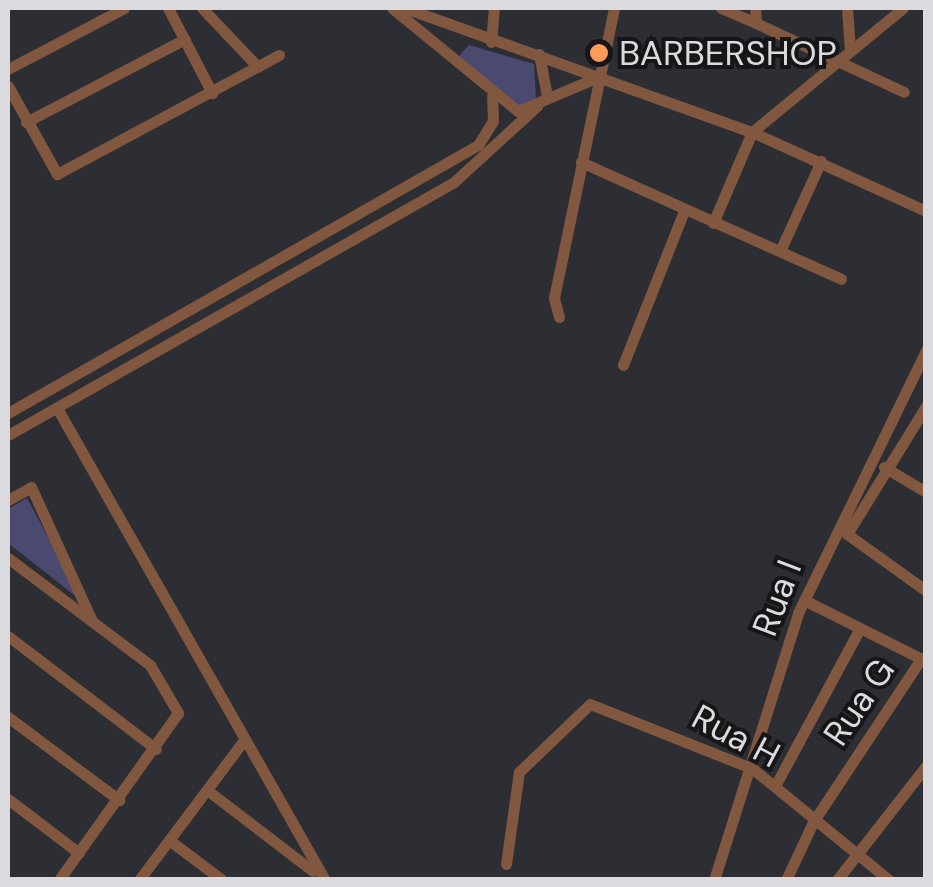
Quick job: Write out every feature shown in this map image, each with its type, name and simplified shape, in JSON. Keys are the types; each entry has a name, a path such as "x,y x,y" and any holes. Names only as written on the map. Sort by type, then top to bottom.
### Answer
{"street":[{"path":"8,70 124,8"},
{"path":"168,8 212,93"},
{"path":"202,8 258,67"},
{"path":"392,8 492,96 518,111 537,106"},
{"path":"405,8 462,35 604,75 752,132 926,211"},
{"path":"438,25 441,8"},
{"path":"491,42 494,8"},
{"path":"559,317 554,298 581,162 604,75 614,8"},
{"path":"721,8 904,92"},
{"path":"755,8 756,23"},
{"path":"847,8 850,47"},
{"path":"713,223 752,132 838,64 850,47 903,8"},
{"path":"448,59 462,35"},
{"path":"26,122 185,40"},
{"path":"539,54 547,96"},
{"path":"8,86 57,174 279,55"},
{"path":"8,435 454,182 547,96 604,75"},
{"path":"8,413 478,145 493,121 492,96"},
{"path":"780,251 821,161"},
{"path":"581,162 842,280"},
{"path":"623,365 684,211"},
{"name":"Rua I","path":"714,880 753,769 804,600 926,350"},
{"path":"925,590 847,534 884,466 926,406"},
{"path":"57,408 320,876"},
{"path":"884,466 926,492"},
{"path":"8,500 31,488 92,622"},
{"path":"8,558 152,667 178,713 156,750 59,880"},
{"path":"804,600 923,660"},
{"path":"775,786 860,628"},
{"path":"8,636 156,750"},
{"name":"Rua G","path":"786,880 812,822 923,660"},
{"name":"Rua H","path":"506,864 519,772 590,704 753,769 812,822 889,880"},
{"path":"8,718 119,800"},
{"path":"139,880 244,740"},
{"path":"837,880 926,766"},
{"path":"207,790 320,876"},
{"path":"8,799 79,853"},
{"path":"169,840 222,880"}],"shaded area":[{"path":"469,45 534,64 536,99 519,106 458,57"},
{"path":"27,498 83,602 8,543 8,509"}],"place":[{"name":"BARBERSHOP","path":"599,53"}]}
